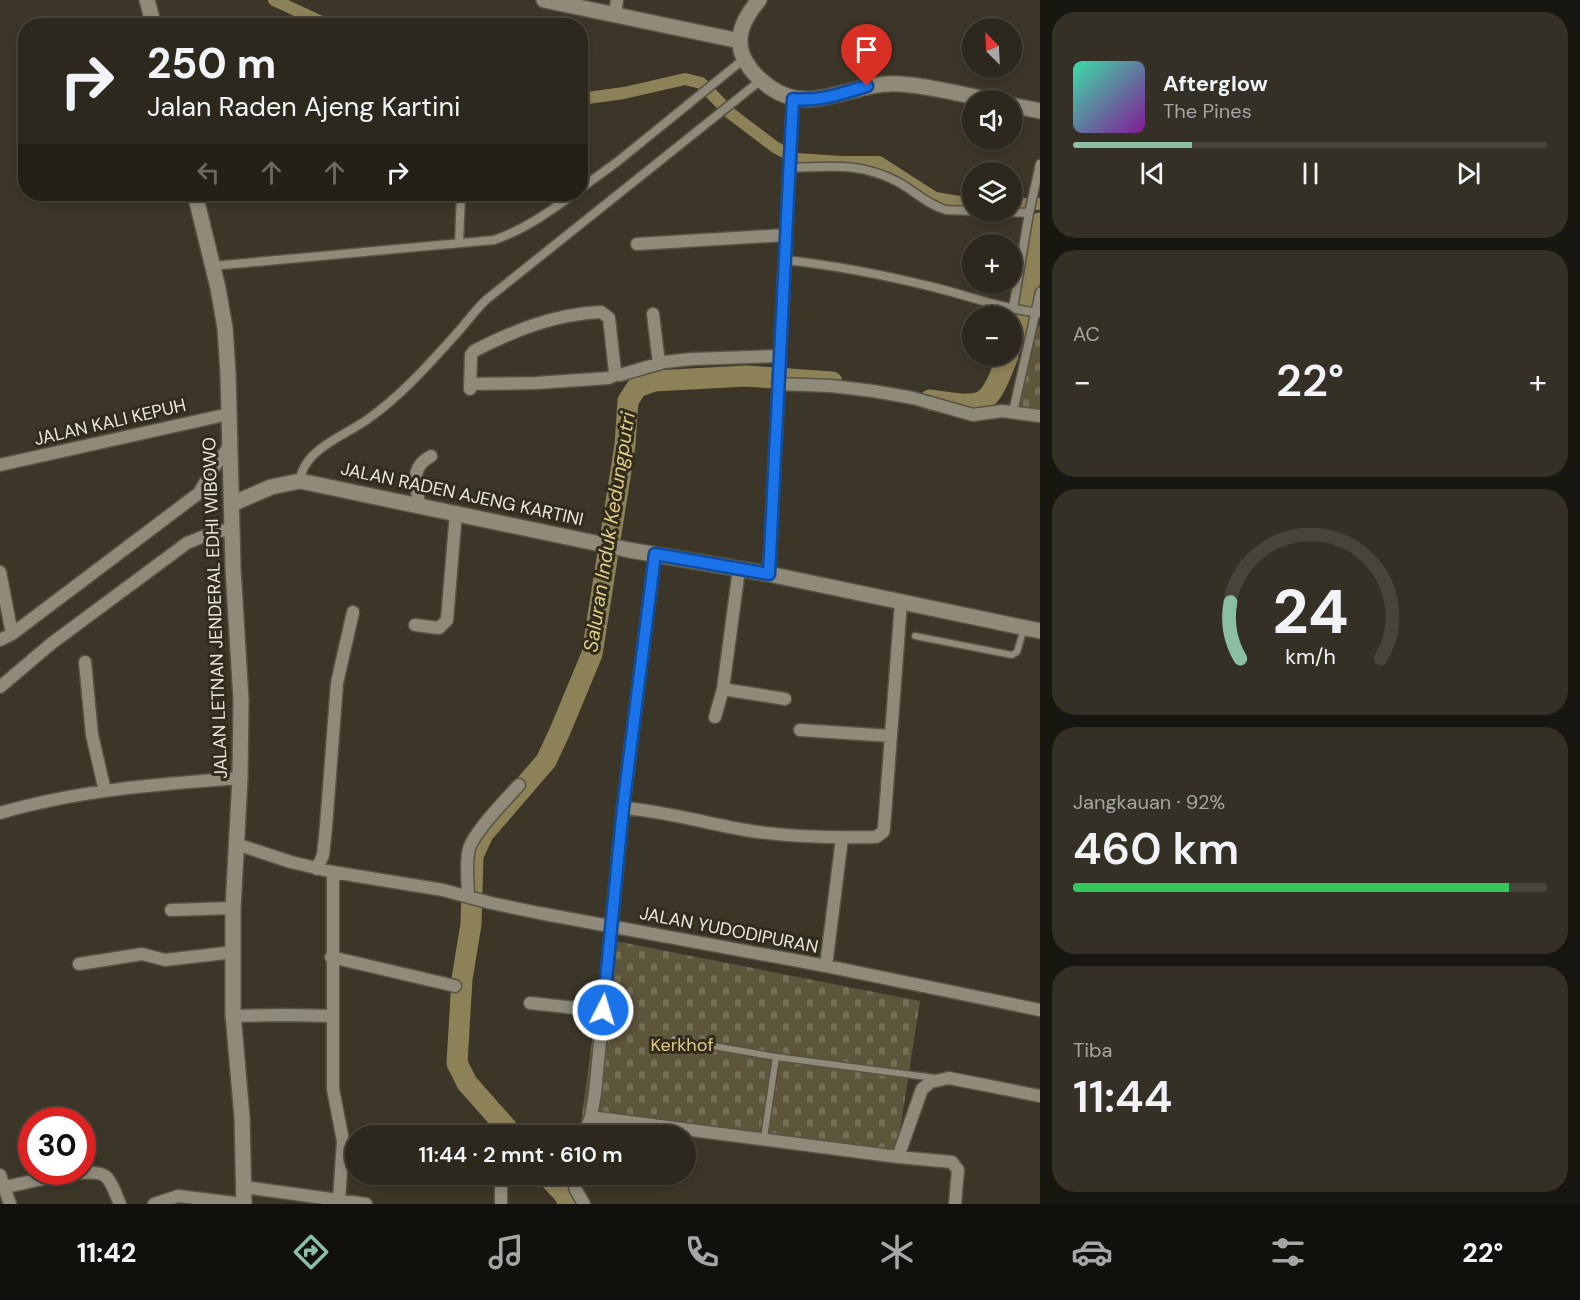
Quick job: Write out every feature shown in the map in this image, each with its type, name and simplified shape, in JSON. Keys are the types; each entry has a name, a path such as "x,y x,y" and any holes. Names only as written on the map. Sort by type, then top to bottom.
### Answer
{"street":[{"path":"147,0 152,18"},
{"path":"544,0 740,41"},
{"path":"615,16 617,0"},
{"path":"759,0 744,22 740,41 744,59 761,80 793,99 820,99 867,86 884,84 900,84 962,94"},
{"path":"588,183 744,59"},
{"path":"300,481 301,472 309,458 389,403 487,299 761,80"},
{"path":"769,574 793,99"},
{"path":"1022,107 1040,111"},
{"path":"1015,306 1029,212 1040,164"},
{"path":"789,166 862,168 897,182 937,208 946,210 1029,212"},
{"name":"JALAN LETNAN JENDERAL EDHI WIBOWO","path":"197,201 225,328 231,444 233,568 240,700 240,778 233,908 233,1016 242,1117 243,1204"},
{"path":"459,243 461,201"},
{"path":"212,266 482,242 507,236 544,216 564,201"},
{"path":"637,244 785,235"},
{"path":"784,260 870,273 1004,306"},
{"path":"1013,412 1040,292"},
{"path":"617,374 609,318 601,312 576,313 516,331 474,351 471,355 470,386 609,378 659,364 692,359 779,359"},
{"path":"653,314 659,364"},
{"path":"778,384 831,386 873,391 913,398 973,415 995,411 1040,416"},
{"name":"JALAN KALI KEPUH","path":"0,465 229,414"},
{"path":"0,640 12,634 199,493 231,444"},
{"path":"419,504 416,468 421,461 431,456"},
{"name":"JALAN RADEN AJENG KARTINI","path":"232,504 270,487 300,481 419,504 630,550 769,574 1040,631"},
{"path":"415,626 439,628 447,620 456,512"},
{"path":"0,687 52,643 187,543 217,531 233,530"},
{"path":"588,1125 591,1117 623,808 655,554"},
{"path":"715,717 723,689 738,569"},
{"path":"0,572 12,634"},
{"path":"623,808 642,809 751,831 792,836 876,837 883,832 901,602"},
{"path":"317,868 327,827 337,683 353,612"},
{"path":"85,662 92,735 105,791"},
{"path":"723,689 785,699"},
{"path":"800,730 891,736"},
{"path":"0,813 81,794 170,783 240,778"},
{"path":"470,898 467,860 470,846 489,818 519,785"},
{"path":"826,966 842,838"},
{"name":"JALAN YUDODIPURAN","path":"236,844 333,872 442,890 491,903 826,966 1040,1010"},
{"path":"333,872 333,1089 345,1129"},
{"path":"171,910 233,908"},
{"path":"79,964 142,954 165,960 234,952"},
{"path":"332,957 455,986"},
{"path":"530,1003 603,1011"},
{"path":"233,1016 332,1016"},
{"path":"898,1156 922,1089 941,1079 949,1078 1040,1096"},
{"path":"591,1117 952,1162 958,1170 955,1204"},
{"path":"339,1200 345,1165"},
{"path":"10,1204 2,1181 80,1172 97,1172 104,1175 109,1180 120,1204"},
{"path":"501,1185 501,1204"},
{"path":"575,1185 584,1204"},
{"path":"244,1187 366,1204"},
{"path":"154,1204 178,1196 243,1204"}],"lane":[{"path":"915,636 1012,655 1017,652 1024,628"},
{"path":"674,1039 776,1057 941,1079"},
{"path":"764,1138 776,1057"}],"green space":[{"path":"1033,325 1040,326 1040,418 1013,412"},
{"name":"Kerkhof","path":"605,939 920,1001 896,1157 696,1135 696,1125 581,1123"}],"waterway":[{"path":"274,0 313,18"},
{"path":"588,98 624,93 685,79 701,83 730,113 775,147 797,159 879,162 935,198 962,202"},
{"path":"1022,204 1040,204"},
{"name":"Saluran Induk Kedungputri","path":"1022,313 1040,223"},
{"name":"Saluran Induk Kedungputri","path":"930,400 963,404 982,401 995,386 1004,366"},
{"name":"Saluran Induk Kedungputri","path":"504,1125 467,1083 457,1063 462,979 471,924 473,856 483,834 546,761 592,654 625,445 628,401 637,387 654,381 746,376 832,382"},
{"name":"Saluran Induk Kedungputri","path":"555,1185 569,1204"}],"route":[{"path":"603,1010 623,808 655,554 769,574 793,99 820,99 867,86"}]}
